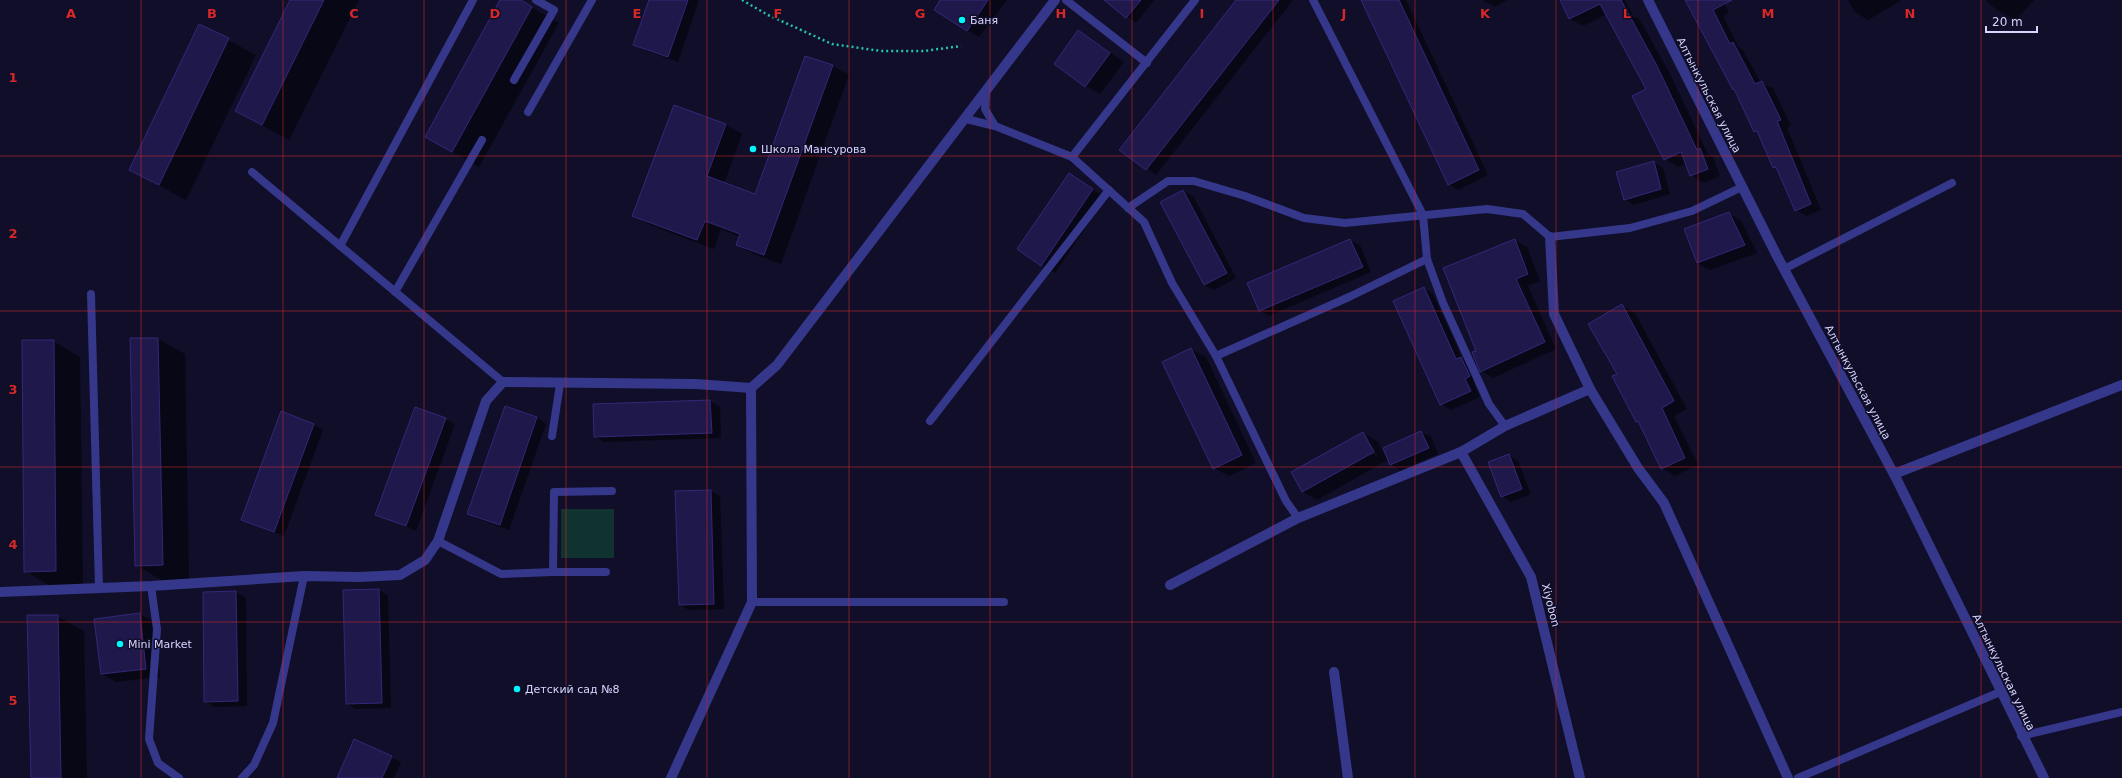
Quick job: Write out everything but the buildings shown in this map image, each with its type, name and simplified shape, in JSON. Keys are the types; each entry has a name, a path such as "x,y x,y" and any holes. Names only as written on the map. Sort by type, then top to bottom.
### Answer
{"street":[{"path":"0,592 151,586 304,576 359,577 400,575 425,560 438,541 486,401 503,382 560,384 696,384 751,388 777,365 1056,0"},
{"name":"Алтынкульская улица","path":"1648,0 1784,269 1894,474 2021,736 2044,778"},
{"path":"1550,237 1554,314 1590,389 1638,468 1664,503 1788,778"},
{"path":"1894,474 2122,385"},
{"path":"671,778 752,602 751,388"},
{"path":"1170,585 1298,518 1462,452 1505,426 1590,389"},
{"name":"Xiyobon","path":"1462,452 1531,577 1580,778"},
{"path":"1334,672 1348,778"}],"lane":[{"path":"340,246 473,0"},
{"path":"514,80 554,10 536,0"},
{"path":"528,112 592,0"},
{"path":"1066,0 1147,63"},
{"path":"1072,157 1195,0"},
{"path":"1313,0 1423,215 1427,259 1443,303 1489,404 1505,426"},
{"path":"986,93 985,109 995,126"},
{"path":"966,119 995,126 1072,157 1144,222 1172,283 1216,356 1286,500 1298,518"},
{"path":"395,292 482,140"},
{"path":"252,172 503,382"},
{"path":"1128,208 1168,181 1188,181 1245,196 1304,218 1345,223 1487,209 1523,214 1550,237 1630,228 1692,210 1742,187"},
{"path":"1784,269 1952,183"},
{"path":"930,421 1109,190"},
{"path":"1216,356 1349,297 1427,259"},
{"path":"91,294 100,588"},
{"path":"552,436 560,384"},
{"path":"553,572 554,492 612,491"},
{"path":"438,541 501,574 606,572"},
{"path":"242,778 254,765 273,723 304,576"},
{"path":"151,586 157,629 149,739 158,762 179,778"},
{"path":"752,602 1004,602"},
{"path":"1798,778 2000,692"},
{"path":"2021,736 2122,712"}],"path":[{"path":"742,0 768,15 832,44 881,52 924,51 962,46"}],"green space":[{"path":"561,509 614,509 614,558 561,558"}],"place":[{"name":"Баня","path":"962,20"},
{"name":"Школа Мансурова","path":"753,149"},
{"name":"Mini Market","path":"120,644"},
{"name":"Детский сад №8","path":"517,689"}]}
